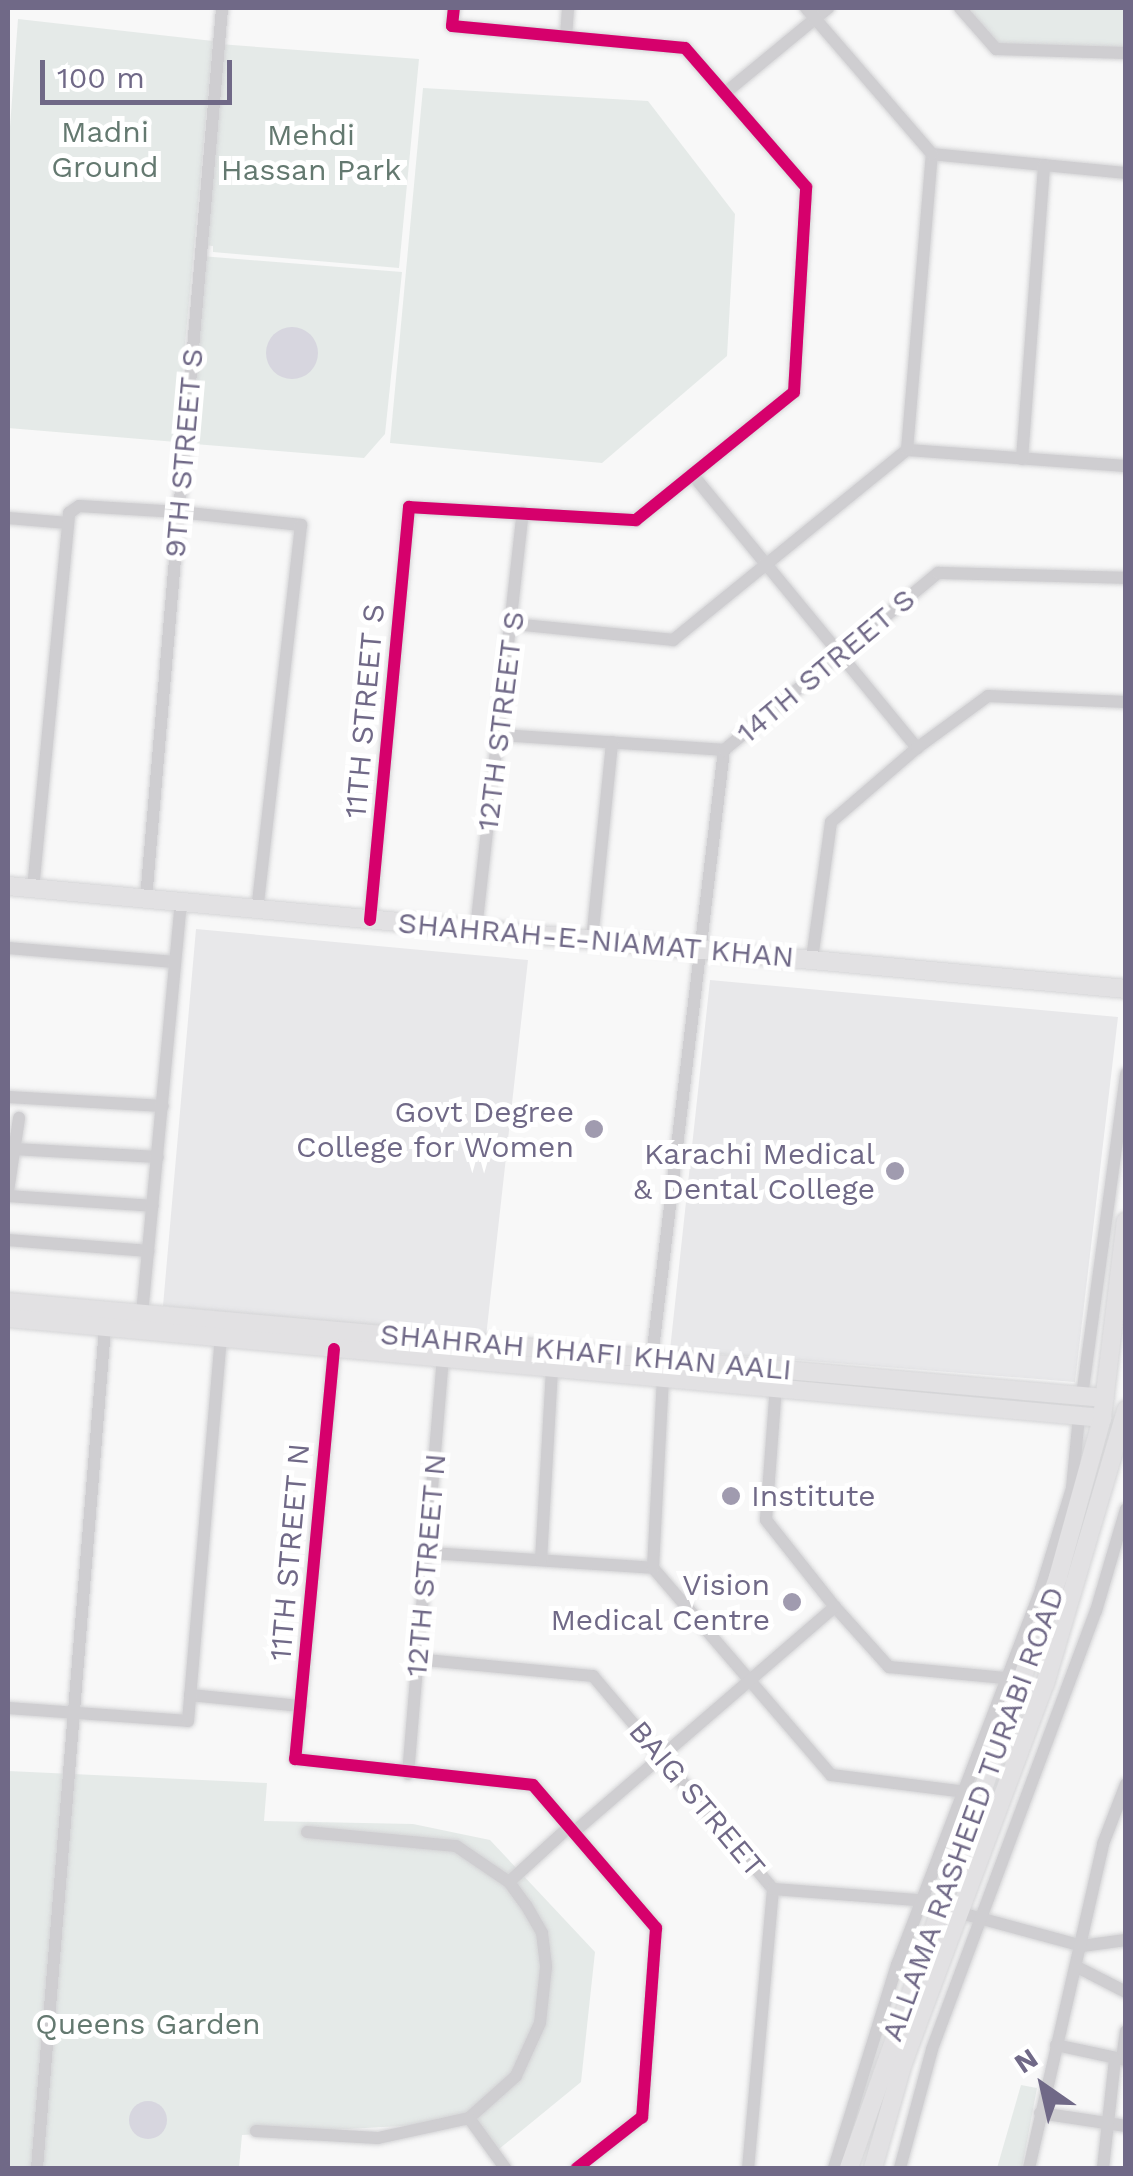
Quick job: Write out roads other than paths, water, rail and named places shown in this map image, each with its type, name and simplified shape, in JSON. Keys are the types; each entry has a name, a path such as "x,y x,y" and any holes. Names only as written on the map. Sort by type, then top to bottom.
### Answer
{"main road":[{"name":"SHAHRAH-E-NIAMAT KHAN","path":"8,886 1126,989"},
{"name":"ALLAMA RASHEED TURABI ROAD","path":"850,2168 932,1901 1019,1680 1102,1418 1126,1221"},
{"name":"SHAHRAH KHAFI KHAN AALI","path":"8,1302 443,1357 553,1361 652,1358 1105,1398"},
{"name":"SHAHRAH KHAFI KHAN AALI","path":"8,1318 106,1328 136,1320 221,1338 553,1361 664,1376 1102,1418"},
{"name":"ALLAMA RASHEED TURABI ROAD","path":"873,2168 956,1912 1045,1684 1125,1418"}],"street":[{"name":"9TH STREET S","path":"146,899 222,8"},
{"path":"454,8 452,26 685,48 806,186 794,392 636,520 523,514"},
{"path":"566,37 568,8"},
{"path":"724,93 811,13 828,8"},
{"path":"960,8 996,49 1126,54"},
{"path":"811,13 932,154 1126,173"},
{"path":"907,450 932,154"},
{"path":"1022,459 1044,165"},
{"path":"513,624 672,640 907,450 1126,466"},
{"path":"692,474 917,748"},
{"name":"11TH STREET S","path":"370,920 409,507 523,514"},
{"path":"33,889 72,508 179,512 301,526 256,909"},
{"name":"12TH STREET S","path":"476,929 523,514"},
{"path":"8,518 68,522"},
{"name":"14TH STREET S","path":"652,1358 697,949 724,750 938,573 1126,578"},
{"path":"812,959 831,822 917,748 988,696 1126,702"},
{"path":"500,735 724,750"},
{"path":"592,940 612,742"},
{"path":"8,886 8,896"},
{"path":"136,1320 154,1206 182,902"},
{"path":"8,948 174,962"},
{"path":"1082,1396 1126,1074"},
{"path":"8,1096 162,1106"},
{"path":"20,1118 13,1143 8,1194 154,1206"},
{"path":"13,1143 158,1157"},
{"path":"8,1240 149,1251"},
{"path":"37,2168 70,1712 106,1328"},
{"path":"8,1708 188,1721 221,1338"},
{"name":"11TH STREET N","path":"339,1344 295,1759 408,1774"},
{"name":"12TH STREET N","path":"408,1774 443,1357"},
{"path":"542,1560 553,1361"},
{"path":"653,1568 664,1376"},
{"path":"776,1386 766,1520 835,1607 889,1667 1019,1680 1072,1488 1079,1416"},
{"path":"1102,1418 1125,1418"},
{"path":"900,2168 932,2049 1096,1611 1126,1510"},
{"path":"428,1553 653,1568 831,1774 974,1793"},
{"path":"508,1882 835,1607"},
{"name":"BAIG STREET","path":"416,1659 593,1676 773,1889 748,2168"},
{"path":"190,1696 302,1706"},
{"path":"408,1774 533,1785 656,1928 642,2116 578,2168"},
{"path":"1029,2168 1056,2045 1079,1968 1103,1844 1119,1830 1126,1784"},
{"path":"256,2131 378,2138 469,2118 516,2076 540,2023 546,1974 542,1933 508,1882 456,1846 307,1832"},
{"path":"773,1889 932,1901 834,2168"},
{"path":"956,1912 1082,1946 1126,1940"},
{"path":"1079,1968 1126,1992"},
{"path":"1103,2168 1126,2031"},
{"path":"1056,2045 1121,2059"},
{"path":"1040,2113 1126,2126"},
{"path":"469,2118 505,2168"}],"place":[{"name":"Govt Degree College for Women","path":"594,1129"},
{"name":"Karachi Medical & Dental College","path":"895,1171"},
{"name":"Institute","path":"731,1496"},
{"name":"Vision Medical Centre","path":"792,1602"}],"park label":[{"name":"Madni Ground","path":"105,149"},
{"name":"Mehdi Hassan Park","path":"311,152"},
{"name":"Queens Garden","path":"148,2024"}]}
